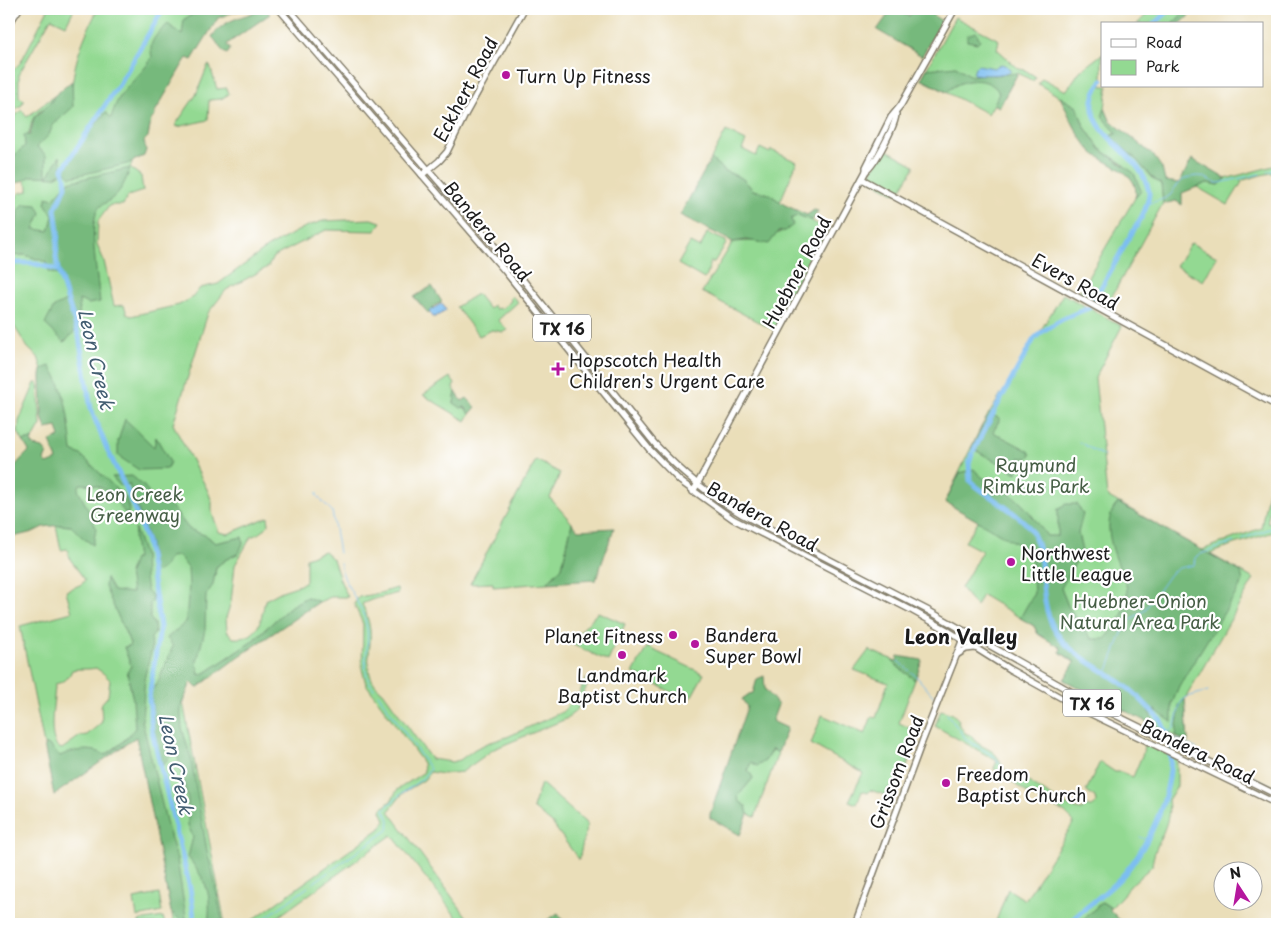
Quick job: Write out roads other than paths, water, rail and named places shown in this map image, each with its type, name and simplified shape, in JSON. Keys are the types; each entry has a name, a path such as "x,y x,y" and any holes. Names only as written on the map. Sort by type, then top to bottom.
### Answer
{"main road":[{"path":"9,24 20,9"},
{"name":"Bandera Road","path":"279,9 504,270 667,469 693,492 733,519 911,610 1063,699 1277,804"},
{"name":"Bandera Road","path":"289,9 511,265 672,462 697,484 743,515 837,562 966,631 1091,703 1277,795"},
{"name":"Eckhert Road","path":"422,175 444,156 452,144 466,113 524,9"},
{"name":"Huebner Road","path":"693,492 866,171 870,168 882,146 896,119 896,114 955,9"},
{"path":"318,53 323,48"},
{"name":"Evers Road","path":"862,179 1277,406"},
{"path":"629,424 636,420"},
{"path":"833,570 837,562"},
{"name":"Grissom Road","path":"854,924 966,631"},
{"path":"958,654 966,649 976,648"}],"water":[{"path":"1001,64 1007,66 1011,71 987,75 973,74 978,65 994,68"},
{"path":"441,304 446,311 433,317 429,311"}],"waterway":[{"name":"Leon Creek","path":"64,174 63,169 120,83 163,9"},
{"path":"1156,22 1171,9"},
{"path":"1093,302 1141,218 1149,193 1139,169 1098,123 1093,110 1094,96 1101,82"},
{"path":"1268,172 1277,169"},
{"path":"1146,204 1169,196 1180,182 1191,177 1200,176 1219,183 1260,174"},
{"name":"Leon Creek","path":"65,178 66,187 55,209 58,232 56,257 58,270 79,336 91,409 128,493 147,542 160,627 149,697 152,731 190,888 195,924"},
{"path":"9,263 32,263 58,270"},
{"path":"996,408 1034,339 1060,321 1089,308"},
{"path":"974,450 994,412"},
{"path":"1079,442 1104,456"},
{"path":"972,454 969,464 970,481 1012,511 1031,530 1037,542 1048,613 1061,639 1076,653 1137,695 1161,721 1168,741 1170,760 1168,781 1156,822 1146,842 1118,881 1068,924"},
{"path":"317,493 317,496 332,511 339,553"},
{"path":"1242,539 1277,526"},
{"path":"1274,527 1277,532"},
{"path":"1107,673 1124,628 1134,617 1144,611 1170,574 1179,568 1194,565 1195,558 1198,555 1234,542"},
{"path":"340,563 345,580 365,619 368,637 366,674 374,689"},
{"path":"898,661 917,677 934,697"},
{"path":"1197,749 1166,734 1174,728 1182,701 1187,697 1208,691"},
{"path":"313,883 388,830 389,820 384,809 422,779 430,769 378,694"},
{"path":"947,714 967,740 995,757 999,764"},
{"path":"1246,773 1277,788"},
{"path":"1140,837 1146,840"},
{"path":"257,924 308,887"}],"place":[{"name":"Turn Up Fitness","path":"506,75"},
{"name":"Hopscotch Health Children's Urgent Care","path":"558,369"},
{"name":"Northwest Little League","path":"1011,562"},
{"name":"Planet Fitness","path":"673,635"},
{"name":"Bandera Super Bowl","path":"695,644"},
{"name":"Landmark Baptist Church","path":"622,655"},
{"name":"Freedom Baptist Church","path":"946,783"}],"district":[{"name":"Leon Valley","path":"961,636"}],"park label":[{"name":"Raymund Rimkus Park","path":"1036,474"},
{"name":"Leon Creek Greenway","path":"135,503"},
{"name":"Huebner-Onion Natural Area Park","path":"1140,610"}]}
